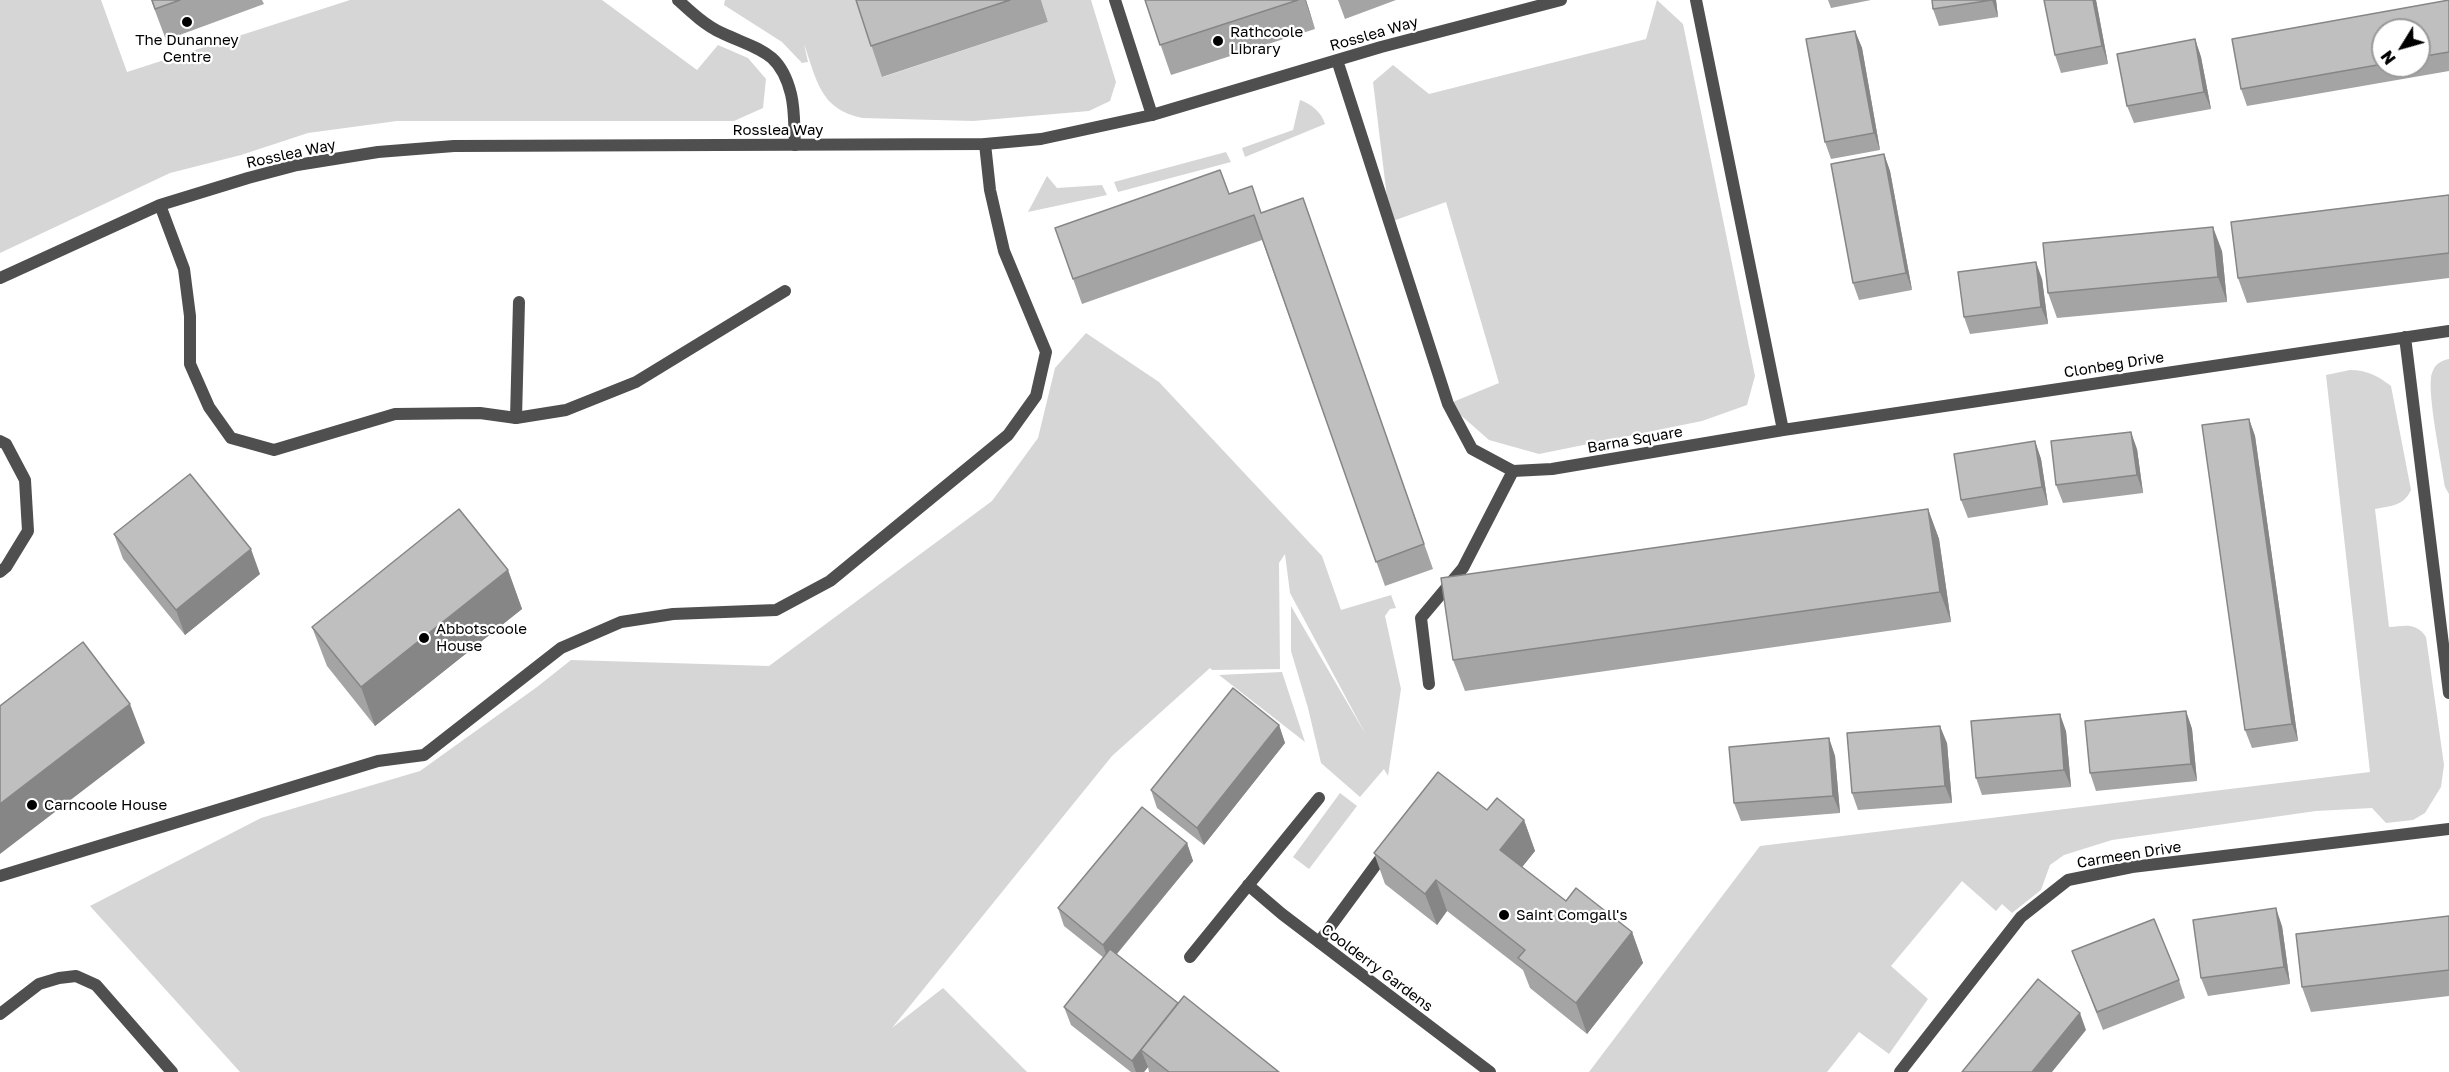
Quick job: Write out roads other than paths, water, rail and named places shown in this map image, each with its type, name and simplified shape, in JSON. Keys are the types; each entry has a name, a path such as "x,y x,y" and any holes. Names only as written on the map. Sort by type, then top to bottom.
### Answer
{"street":[{"path":"678,0 721,33 763,49 783,71 792,95 795,145"},
{"path":"1115,0 1152,115"},
{"name":"Rosslea Way","path":"0,278 160,205 297,165 378,152 454,146 985,144 1041,139 1152,115 1337,60 1561,0"},
{"path":"1696,0 1783,430"},
{"path":"1337,60 1448,404 1472,449 1513,471 1463,568 1421,618 1429,684"},
{"path":"0,876 378,760 424,754 561,648 621,622 673,614 776,610 830,581 1008,435 1036,396 1046,352 1004,251 990,190 985,144"},
{"path":"160,205 184,269 190,316 190,364 209,407 231,438 274,450 395,414 480,413 516,418 566,411 636,382 785,291"},
{"path":"516,418 519,302"},
{"name":"Clonbeg Drive","path":"1783,430 2449,331"},
{"path":"2405,337 2449,693"},
{"name":"Barna Square","path":"1513,471 1552,469 1783,430"},
{"path":"0,441 6,444 25,480 28,531 6,567 0,572"},
{"path":"1190,957 1319,798"},
{"name":"Carmeen Drive","path":"1900,1072 2021,917 2068,880 2132,867 2449,829"},
{"path":"1319,942 1395,839"},
{"name":"Coolderry Gardens","path":"1248,885 1490,1072"},
{"path":"0,1014 39,984 76,976 96,986 172,1072"}],"place":[{"name":"The Dunanney Centre","path":"187,22"},
{"name":"Rathcoole Library","path":"1218,41"},
{"name":"Abbotscoole House","path":"424,638"},
{"name":"Carncoole House","path":"32,805"},
{"name":"Saint Comgall's","path":"1504,915"}]}
